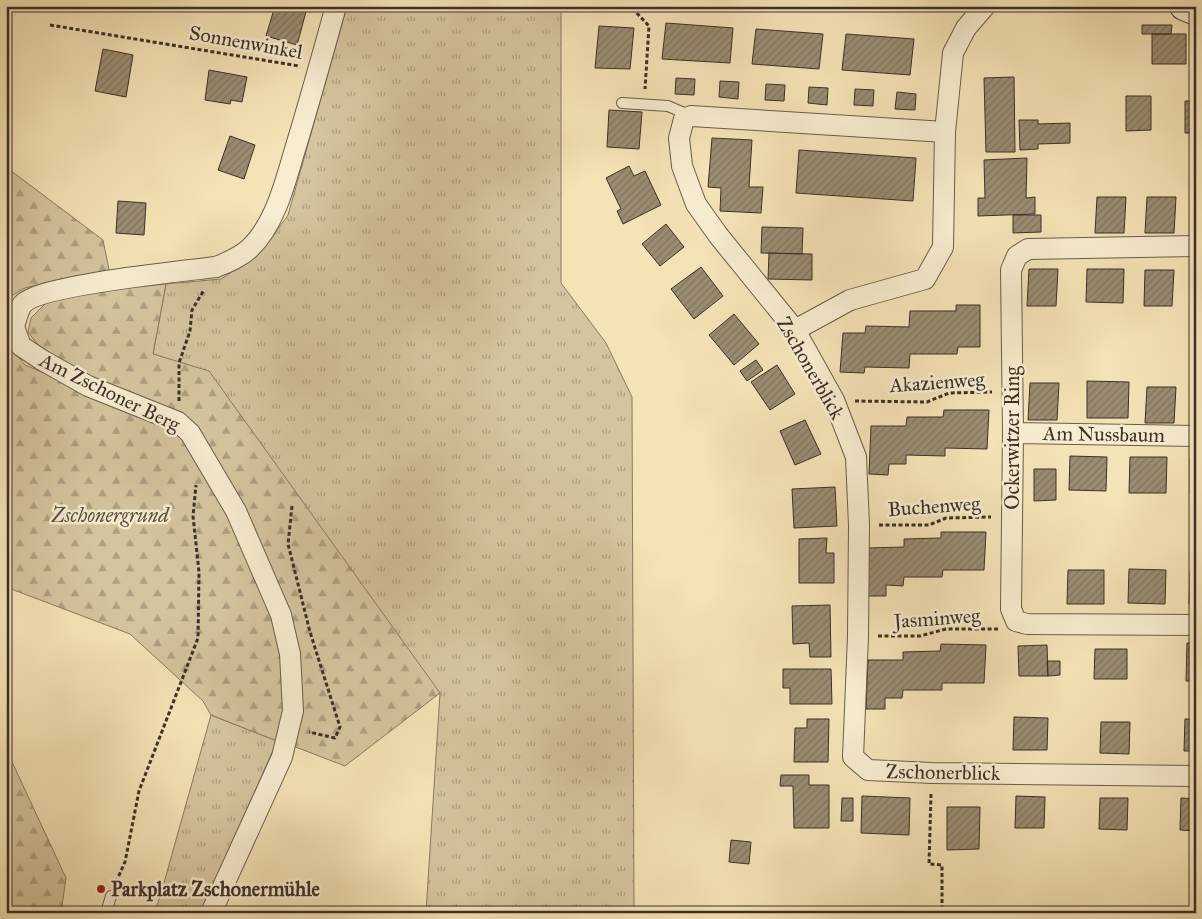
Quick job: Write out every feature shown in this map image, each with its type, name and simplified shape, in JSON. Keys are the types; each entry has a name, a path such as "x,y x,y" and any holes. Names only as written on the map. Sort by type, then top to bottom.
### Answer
{"street":[{"name":"Am Zschoner Berg","path":"211,913 282,757 293,712 290,654 280,616 236,511 190,433 178,422 88,386 42,360 21,346 14,327 23,304 37,296 67,287 216,267 234,260 250,248 279,201 336,6"},
{"path":"795,330 850,300 925,279 944,247 945,132 954,53 966,28 985,6"},
{"path":"1184,6 1196,11"},
{"path":"691,116 945,132"},
{"name":"Zschonerblick","path":"691,116 684,119 679,138 682,166 696,204 718,235 795,330 834,400 856,457 859,524 858,636 853,757 868,770 932,773 1196,776"},
{"name":"Ockerwitzer Ring","path":"1016,621 1011,609 1012,270 1017,256 1028,249 1196,246"},
{"name":"Am Nussbaum","path":"1013,433 1196,436"},
{"path":"1016,621 1027,624 1196,624"}],"lane":[{"path":"622,103 668,106 691,116"},
{"path":"106,913 111,896"}],"path":[{"path":"626,6 634,10 649,26 644,104"},
{"name":"Sonnenwinkel","path":"50,25 287,63 318,71"},
{"path":"178,422 179,362 190,331 192,310 216,267"},
{"name":"Akazienweg","path":"834,400 927,402 949,393 1013,392"},
{"path":"111,896 125,862 139,791 198,638 199,572 193,516 200,448"},
{"path":"289,727 335,738 340,727 310,632 288,544 292,506"},
{"name":"Buchenweg","path":"859,524 929,525 946,518 1012,516"},
{"name":"Jasminweg","path":"858,636 920,636 946,629 1001,629 1016,621"},
{"path":"932,773 929,864 942,865 942,913"}],"green space":[{"path":"347,6 561,6 561,283 606,343 632,397 634,913 426,913 440,693 153,354 166,284 221,279 257,255 288,215"},
{"path":"6,167 103,240 110,274 65,282 45,283 25,288 6,299"},
{"path":"166,284 153,354 209,371 440,693 345,766 293,746 298,653 197,431 43,352 28,332 31,318 49,300 71,294"},
{"name":"Zschonergrund","path":"6,342 25,365 173,427 184,439 229,517 275,619 283,661 286,710 277,741 211,715 203,701 130,634 6,587"},
{"path":"211,715 277,741 202,913 154,913 160,897"},
{"path":"6,749 66,878 61,913 6,913"}],"building":[{"path":"275,6 301,6 307,8 297,45 266,36"},
{"path":"824,6 891,6 890,11"},
{"path":"666,23 733,28 730,63 662,59"},
{"path":"1142,25 1172,25 1171,34 1142,34"},
{"path":"599,26 634,28 630,69 595,68"},
{"path":"756,29 823,34 819,69 752,64"},
{"path":"846,34 914,39 910,75 842,70"},
{"path":"1152,34 1186,34 1186,64 1152,64"},
{"path":"103,49 133,55 126,97 95,91"},
{"path":"209,70 247,77 242,102 231,100 230,104 205,100"},
{"path":"1014,77 1015,152 986,152 984,78"},
{"path":"676,78 695,79 694,95 675,94"},
{"path":"720,81 739,82 738,99 719,97"},
{"path":"766,84 785,85 784,101 765,100"},
{"path":"809,87 828,88 827,105 808,103"},
{"path":"855,89 874,90 873,106 854,105"},
{"path":"897,92 916,94 915,110 895,109"},
{"path":"1126,96 1151,96 1151,130 1126,131"},
{"path":"1185,101 1196,101 1196,133 1185,133"},
{"path":"609,110 642,112 639,149 607,147"},
{"path":"1019,120 1038,120 1038,124 1070,123 1070,143 1038,144 1038,149 1020,150"},
{"path":"230,136 255,145 244,179 218,170"},
{"path":"712,138 752,140 749,187 763,187 761,213 720,211 721,188 708,187"},
{"path":"799,150 916,158 913,201 796,193"},
{"path":"1027,158 1026,198 1035,197 1035,214 978,216 978,198 985,198 984,160"},
{"path":"629,166 634,176 645,171 661,205 623,224 617,211 621,209 606,178"},
{"path":"1097,197 1126,197 1124,233 1095,233"},
{"path":"1147,197 1176,197 1174,233 1145,233"},
{"path":"1195,198 1196,235 1193,235"},
{"path":"118,201 146,203 144,235 116,233"},
{"path":"1013,215 1041,215 1041,232 1013,233"},
{"path":"666,224 684,247 660,266 642,244"},
{"path":"762,227 803,228 802,254 761,253"},
{"path":"769,253 812,254 812,280 768,279"},
{"path":"701,267 723,296 694,319 671,289"},
{"path":"1029,269 1058,269 1056,306 1027,306"},
{"path":"1087,269 1124,269 1123,303 1086,302"},
{"path":"1145,270 1174,270 1172,306 1144,306"},
{"path":"956,305 980,305 980,347 958,347 957,354 910,354 909,368 865,367 864,373 840,372 843,333 865,333 866,326 909,327 910,311 956,311"},
{"path":"734,314 759,344 734,365 709,335"},
{"path":"756,360 763,370 747,381 740,371"},
{"path":"777,365 795,394 770,410 751,382"},
{"path":"1087,381 1129,382 1128,418 1087,418"},
{"path":"1030,383 1059,383 1057,420 1028,420"},
{"path":"1147,387 1176,387 1174,423 1145,423"},
{"path":"944,410 989,410 987,449 945,448 945,456 906,455 906,464 889,464 888,475 869,474 871,426 906,426 907,417 943,417"},
{"path":"805,420 821,454 795,465 780,431"},
{"path":"1070,456 1107,457 1106,491 1069,490"},
{"path":"1130,457 1167,457 1166,493 1129,493"},
{"path":"1190,458 1196,458 1196,494 1190,494"},
{"path":"1034,469 1056,469 1056,500 1034,501"},
{"path":"835,487 837,526 794,528 792,489"},
{"path":"941,532 986,532 984,570 943,570 942,577 904,577 903,586 886,585 886,596 866,596 868,548 904,547 904,539 941,538"},
{"path":"827,538 826,553 834,553 834,583 799,583 799,539"},
{"path":"1129,569 1166,570 1165,604 1128,603"},
{"path":"1068,570 1104,570 1104,604 1067,604"},
{"path":"1190,570 1196,570 1196,604 1189,604"},
{"path":"830,605 831,657 810,657 809,643 793,644 792,606"},
{"path":"1187,643 1196,643 1196,681 1186,681"},
{"path":"941,644 986,645 984,683 942,683 942,690 903,690 902,698 885,698 885,709 866,709 868,660 903,660 903,652 940,651"},
{"path":"1047,645 1048,676 1019,676 1018,646"},
{"path":"1095,649 1127,649 1127,679 1094,679"},
{"path":"1047,661 1060,661 1060,675 1048,676"},
{"path":"783,669 831,669 832,704 790,704 790,688 783,688"},
{"path":"1014,717 1048,718 1047,750 1013,750"},
{"path":"807,719 829,719 828,762 794,762 795,728 807,728"},
{"path":"1185,719 1196,719 1196,751 1184,751"},
{"path":"1101,722 1130,722 1129,754 1100,753"},
{"path":"781,775 809,775 809,785 829,785 829,828 794,828 793,786 780,786"},
{"path":"862,796 910,798 909,835 861,833"},
{"path":"1016,796 1045,797 1044,828 1015,828"},
{"path":"842,798 853,798 853,821 841,821"},
{"path":"1100,798 1128,798 1127,830 1099,829"},
{"path":"1181,798 1196,799 1196,831 1180,830"},
{"path":"947,807 980,807 979,849 947,850"},
{"path":"731,840 751,842 749,864 729,862"}],"waterway":[{"path":"6,864 9,913"}],"place":[{"name":"Parkplatz Zschonermühle","path":"101,889"}]}
